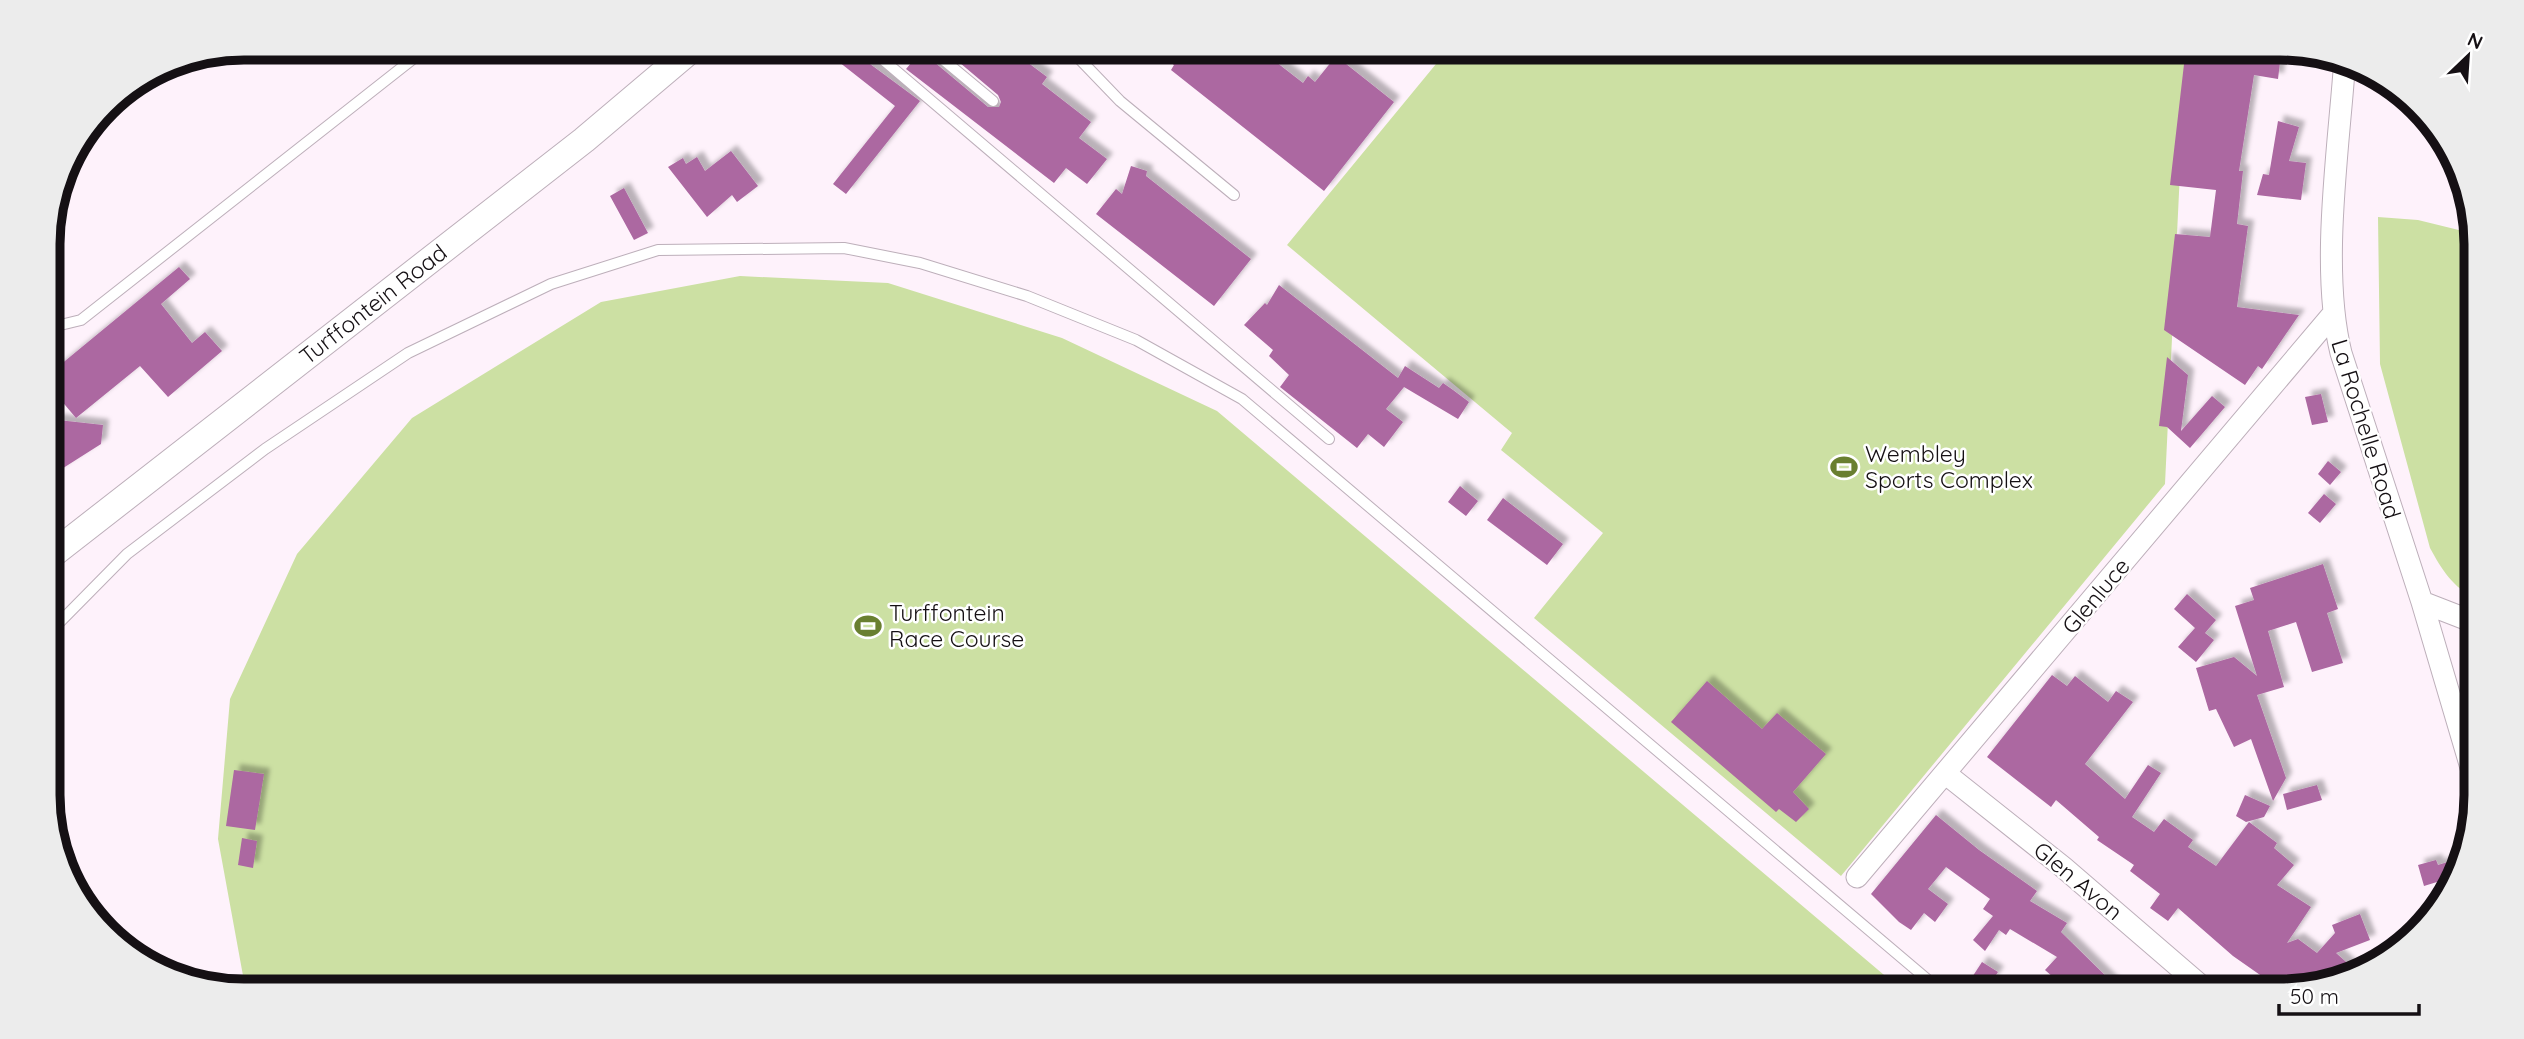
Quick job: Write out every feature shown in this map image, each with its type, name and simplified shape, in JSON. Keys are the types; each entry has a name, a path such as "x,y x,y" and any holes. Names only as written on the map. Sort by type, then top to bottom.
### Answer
{"street":[{"name":"Turffontein Road","path":"60,549 584,140 679,60"},
{"name":"La Rochelle Road","path":"2344,71 2334,233 2333,313 2341,353 2422,602 2464,744"},
{"name":"Glenluce","path":"1857,877 2333,313"},
{"path":"2422,602 2464,618"},
{"name":"Glen Avon","path":"1946,774 2063,867 2193,979"}],"lane":[{"path":"60,325 81,320 411,60"},
{"path":"882,60 1329,439"},
{"path":"944,60 993,101"},
{"path":"1081,60 1120,101 1234,195"},
{"path":"60,622 127,554 265,449 408,354 551,284 658,250 844,248 920,264 1027,296 1136,340 1242,399 1927,979"}],"green space":[{"name":"Wembley Sports Complex","path":"1439,60 2185,60 2165,484 1841,876 1534,618 1603,533 1501,450 1512,433 1287,245"},
{"path":"2378,217 2418,220 2463,231 2464,591 2449,578 2430,548 2380,364"},
{"name":"Turffontein Race Course","path":"740,276 888,283 1062,338 1217,411 1889,979 244,979 218,839 230,699 297,554 412,418 601,302"}],"building":[{"path":"837,60 865,60 920,101 846,194 833,184 895,106"},
{"path":"914,60 932,60 988,107 999,107 1001,102 998,95 956,60 1024,60 1047,77 1042,84 1091,122 1079,138 1107,159 1087,184 1066,168 1054,183 906,69"},
{"path":"1168,60 1278,60 1276,62 1303,83 1308,76 1315,82 1333,60 1341,60 1394,102 1324,191 1171,70 1174,65"},
{"path":"2184,60 2287,60 2287,63 2280,62 2278,79 2254,75 2239,171 2243,171 2237,224 2248,226 2237,307 2299,315 2262,369 2258,366 2245,385 2164,330 2175,234 2210,237 2216,190 2170,185"},
{"path":"2278,121 2299,127 2289,161 2306,163 2301,200 2257,195 2263,174 2269,175"},
{"path":"731,151 758,186 737,202 732,195 707,217 668,167 683,158 686,164 697,157 705,171"},
{"path":"1131,166 1147,171 1146,176 1251,259 1214,306 1096,214 1116,189 1122,194"},
{"path":"624,188 648,233 634,240 610,196"},
{"path":"179,267 190,279 161,304 192,343 205,332 222,351 168,397 140,366 76,418 60,399 60,365"},
{"path":"1279,285 1398,378 1405,366 1439,388 1443,383 1453,390 1469,402 1458,419 1404,387 1386,409 1403,422 1384,447 1368,434 1357,448 1280,387 1289,375 1269,356 1273,350 1244,325 1265,303 1267,305"},
{"path":"2167,357 2188,375 2181,431 2212,396 2225,407 2190,448 2167,427 2159,426"},
{"path":"2321,394 2328,422 2312,425 2305,397"},
{"path":"60,420 103,425 101,444 60,470"},
{"path":"2328,461 2341,472 2330,485 2318,474"},
{"path":"1460,486 1478,501 1466,516 1448,502"},
{"path":"2324,494 2336,504 2320,523 2308,513"},
{"path":"1503,498 1563,544 1547,565 1487,520"},
{"path":"2323,564 2338,609 2327,613 2343,663 2312,672 2296,622 2268,631 2284,687 2257,695 2286,778 2273,801 2251,739 2234,747 2216,709 2209,711 2196,668 2234,657 2257,676 2235,606 2254,600 2250,588"},
{"path":"2187,594 2216,620 2205,633 2214,640 2196,662 2178,647 2195,628 2174,609"},
{"path":"2052,675 2067,686 2075,676 2108,702 2116,691 2133,702 2085,764 2125,799 2148,765 2161,773 2132,817 2154,832 2164,819 2193,840 2188,847 2216,866 2249,822 2277,843 2274,848 2294,865 2277,885 2311,907 2287,943 2298,939 2317,953 2335,933 2332,925 2360,914 2370,940 2336,953 2350,965 2316,976 2266,979 2233,956 2178,908 2168,921 2150,908 2160,894 2130,871 2134,865 2097,840 2099,837 2056,800 2051,807 1987,757"},
{"path":"1707,681 1762,729 1777,713 1826,754 1793,792 1809,809 1796,822 1779,809 1776,812 1671,722"},
{"path":"234,770 264,774 255,830 226,826"},
{"path":"2317,785 2322,800 2287,810 2283,794"},
{"path":"2245,795 2270,806 2264,817 2246,822 2236,816"},
{"path":"1936,815 1979,850 2037,891 2030,901 2067,923 2061,932 2109,979 2053,979 2045,970 2057,957 2010,929 2006,935 1999,930 1985,951 1973,940 1993,916 1983,909 1990,899 1946,867 1928,889 1948,904 1935,922 1924,913 1911,930 1871,894"},
{"path":"242,838 257,841 253,868 238,865"},
{"path":"2436,860 2438,865 2453,860 2444,880 2424,886 2418,865"},
{"path":"1982,962 1998,972 1993,979 1971,979"}],"place":[{"name":"Wembley Sports Complex","path":"1844,467"},
{"name":"Turffontein Race Course","path":"868,626"}]}
